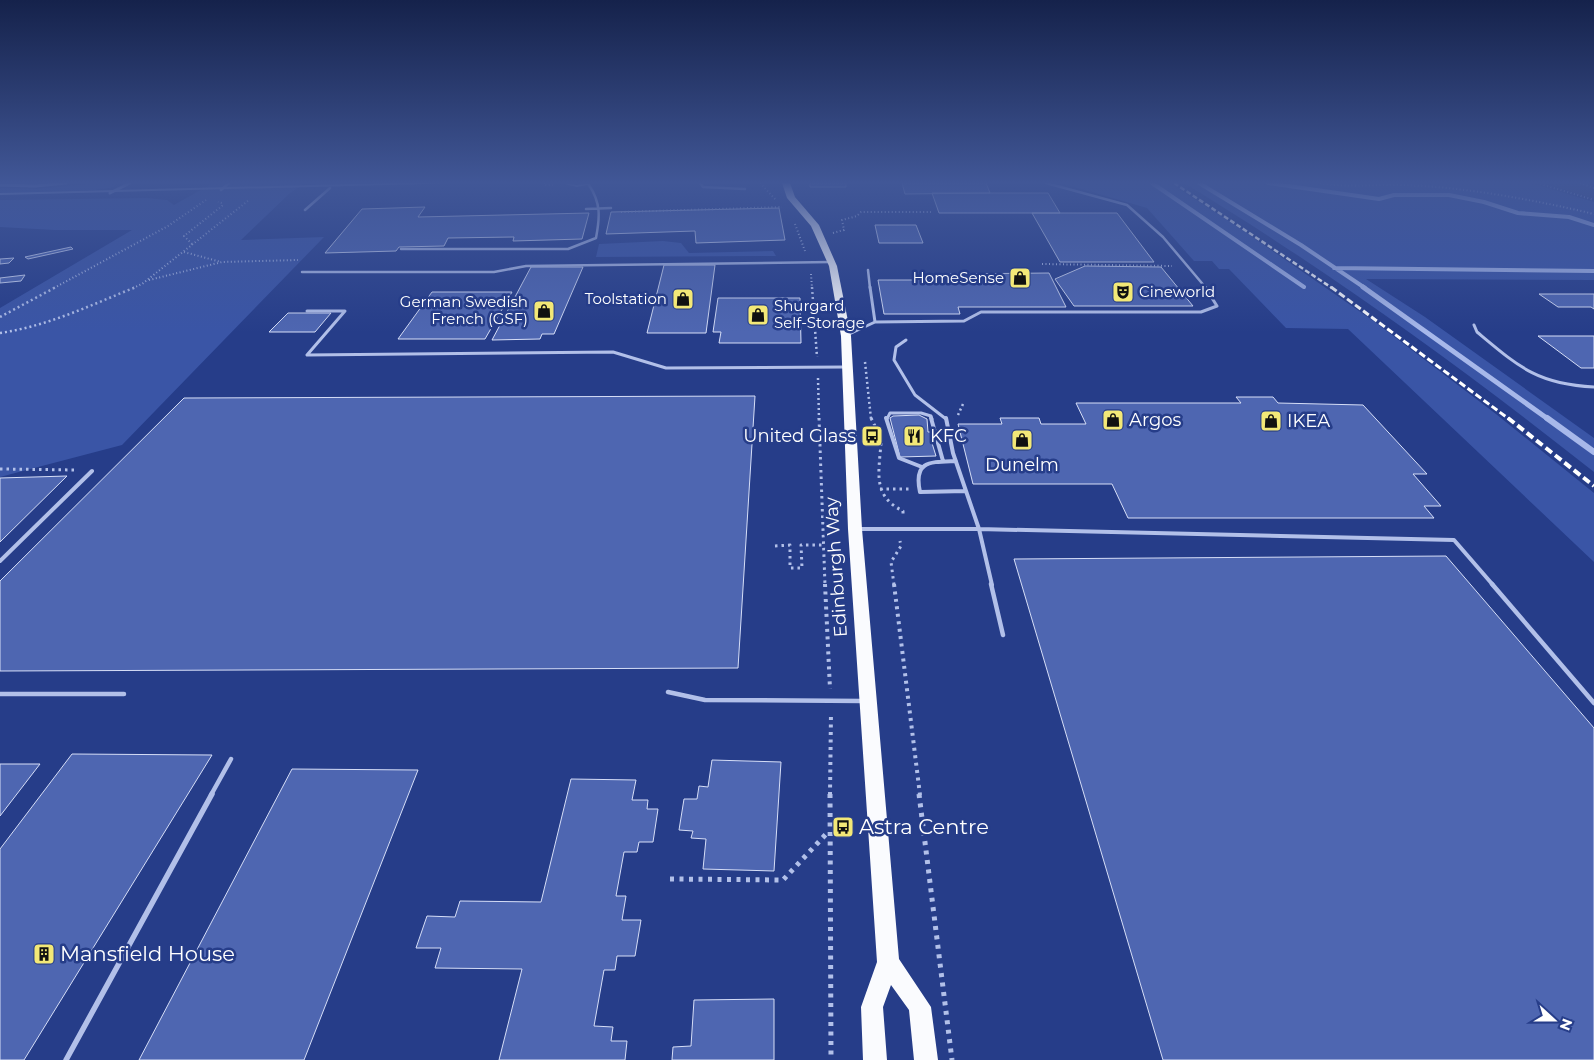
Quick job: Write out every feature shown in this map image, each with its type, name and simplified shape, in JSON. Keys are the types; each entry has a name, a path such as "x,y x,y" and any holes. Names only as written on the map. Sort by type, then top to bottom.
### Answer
{"highway":[{"name":"Edinburgh Way","path":"818,232 832,262 846,336 855,529 888,962 872,1007 875,1060"},
{"path":"888,962 920,1007 926,1060"}],"lane":[{"path":"402,249 568,249 596,238 597,232"},
{"path":"846,336 875,322 964,321 981,312 1201,312 1217,306 1213,296 1156,232"},
{"path":"302,272 494,272 526,266 832,262"},
{"path":"868,270 875,322"},
{"path":"307,311 345,311 307,355 613,352 666,368 847,367"},
{"path":"1474,325 1478,332 1526,373 1551,383 1594,387"},
{"path":"906,340 896,347 894,360 915,394 946,417 956,461 979,529 1002,634"},
{"path":"922,467 899,458 886,417 890,414 921,413 931,416 944,461"},
{"path":"956,461 930,462 922,467 917,479 919,489 920,492 966,491"},
{"path":"0,561 92,471"},
{"path":"855,529 979,529 1454,540 1594,703"},
{"path":"668,692 705,700 869,701"},
{"path":"0,694 124,694"},
{"path":"66,1060 231,758"}],"path":[{"path":"0,317 156,232"},
{"path":"188,232 184,236 192,244"},
{"path":"0,333 27,329 102,302 149,280 207,232"},
{"path":"832,232 836,242"},
{"path":"183,252 222,262"},
{"path":"1042,264 1188,266"},
{"path":"810,268 818,367 823,545 831,701 829,832 831,1060"},
{"path":"860,329 871,421 877,429"},
{"path":"881,436 880,489 891,507 903,511 904,527 897,529 901,546 890,562 952,1060"},
{"path":"0,469 92,471"},
{"path":"880,489 919,489"},
{"path":"775,546 790,545 790,568 802,568 801,545 823,545"},
{"path":"670,879 783,880 829,832"}],"shaded area":[{"path":"128,232 249,232 241,240 324,237 122,445 0,477 0,308"},
{"path":"1169,232 1246,232 1375,322 1496,414 1594,493 1594,562 1348,329 1286,328 1229,269 1219,269 1212,261 1194,261"},
{"path":"1263,232 1594,232 1594,280 1366,279 1425,317 1594,438 1594,472 1495,395 1394,321"},
{"path":"663,241 681,243 689,253 773,251 776,256 596,257 599,244"}],"building":[{"path":"342,232 584,232 582,239 513,241 514,237 448,238 444,246 399,247 396,251 325,253"},
{"path":"606,232 651,232 606,234"},
{"path":"695,232 784,232 785,240 696,243"},
{"path":"877,232 919,232 923,243 879,243"},
{"path":"1043,232 1132,232 1154,262 1060,262"},
{"path":"71,247 73,249 28,259 25,257"},
{"path":"14,258 9,263 0,264 0,259"},
{"name":"Toolstation","path":"664,265 715,265 706,333 647,333"},
{"name":"Cineworld","path":"1085,266 1161,267 1193,306 1074,306 1055,279"},
{"path":"531,267 583,267 554,334 542,334 540,339 492,340"},
{"path":"1049,273 1066,307 958,307 960,314 884,314 878,280 952,280 950,274"},
{"path":"25,275 21,281 0,283 0,278"},
{"path":"432,292 512,292 485,339 398,339"},
{"path":"1539,294 1594,294 1594,309 1591,307 1558,307"},
{"name":"Shurgard Self-Storage","path":"718,298 800,298 801,343 719,343 721,332 713,332"},
{"path":"288,313 331,313 315,332 269,332"},
{"path":"1538,336 1594,336 1594,368 1581,368"},
{"path":"755,396 738,668 0,671 0,581 184,398"},
{"path":"1236,397 1273,397 1278,403 1363,405 1427,474 1413,474 1441,506 1424,506 1434,518 1128,518 1112,484 973,484 958,424 1002,424 1000,418 1039,418 1041,424 1086,424 1076,403 1241,403"},
{"name":"KFC","path":"919,415 927,419 928,432 932,432 935,440 931,440 936,456 900,457 890,418 893,416"},
{"path":"67,476 0,542 0,478"},
{"path":"1446,556 1594,728 1594,1060 1163,1060 1014,559"},
{"name":"Mansfield House","path":"72,754 212,755 24,1060 0,1060 0,849"},
{"path":"712,760 781,762 774,871 703,869 706,839 691,838 693,831 679,830 684,799 697,799 699,786 708,787"},
{"path":"0,764 40,764 0,816"},
{"path":"292,769 418,770 304,1060 139,1060"},
{"path":"571,779 636,780 632,800 648,800 647,809 658,809 653,842 639,842 637,852 624,852 616,896 626,896 622,920 641,920 635,956 617,956 615,970 604,970 594,1026 613,1027 611,1041 627,1041 625,1060 499,1060 522,969 435,968 441,948 416,948 427,916 455,917 460,901 541,902"},
{"path":"774,999 774,1060 672,1060 673,1047 691,1046 694,1000"}],"waterway":[{"path":"1224,232 1304,287"},
{"path":"1280,232 1335,268"},
{"path":"1335,268 1594,271"},
{"path":"1335,268 1365,288"},
{"path":"1363,287 1548,419"},
{"path":"1547,418 1594,452"}],"railway":[{"path":"1248,232 1332,288"},
{"path":"1331,287 1509,419"},
{"path":"1508,418 1594,486"}],"place":[{"name":"HomeSense","path":"1020,278"},
{"name":"Cineworld","path":"1123,292"},
{"name":"Toolstation","path":"683,299"},
{"name":"German Swedish French (GSF)","path":"544,311"},
{"name":"Shurgard Self-Storage","path":"758,315"},
{"name":"Argos","path":"1113,420"},
{"name":"IKEA","path":"1271,421"},
{"name":"United Glass","path":"872,436"},
{"name":"KFC","path":"914,436"},
{"name":"Dunelm","path":"1022,440"},
{"name":"Astra Centre","path":"843,827"},
{"name":"Mansfield House","path":"44,954"}]}
